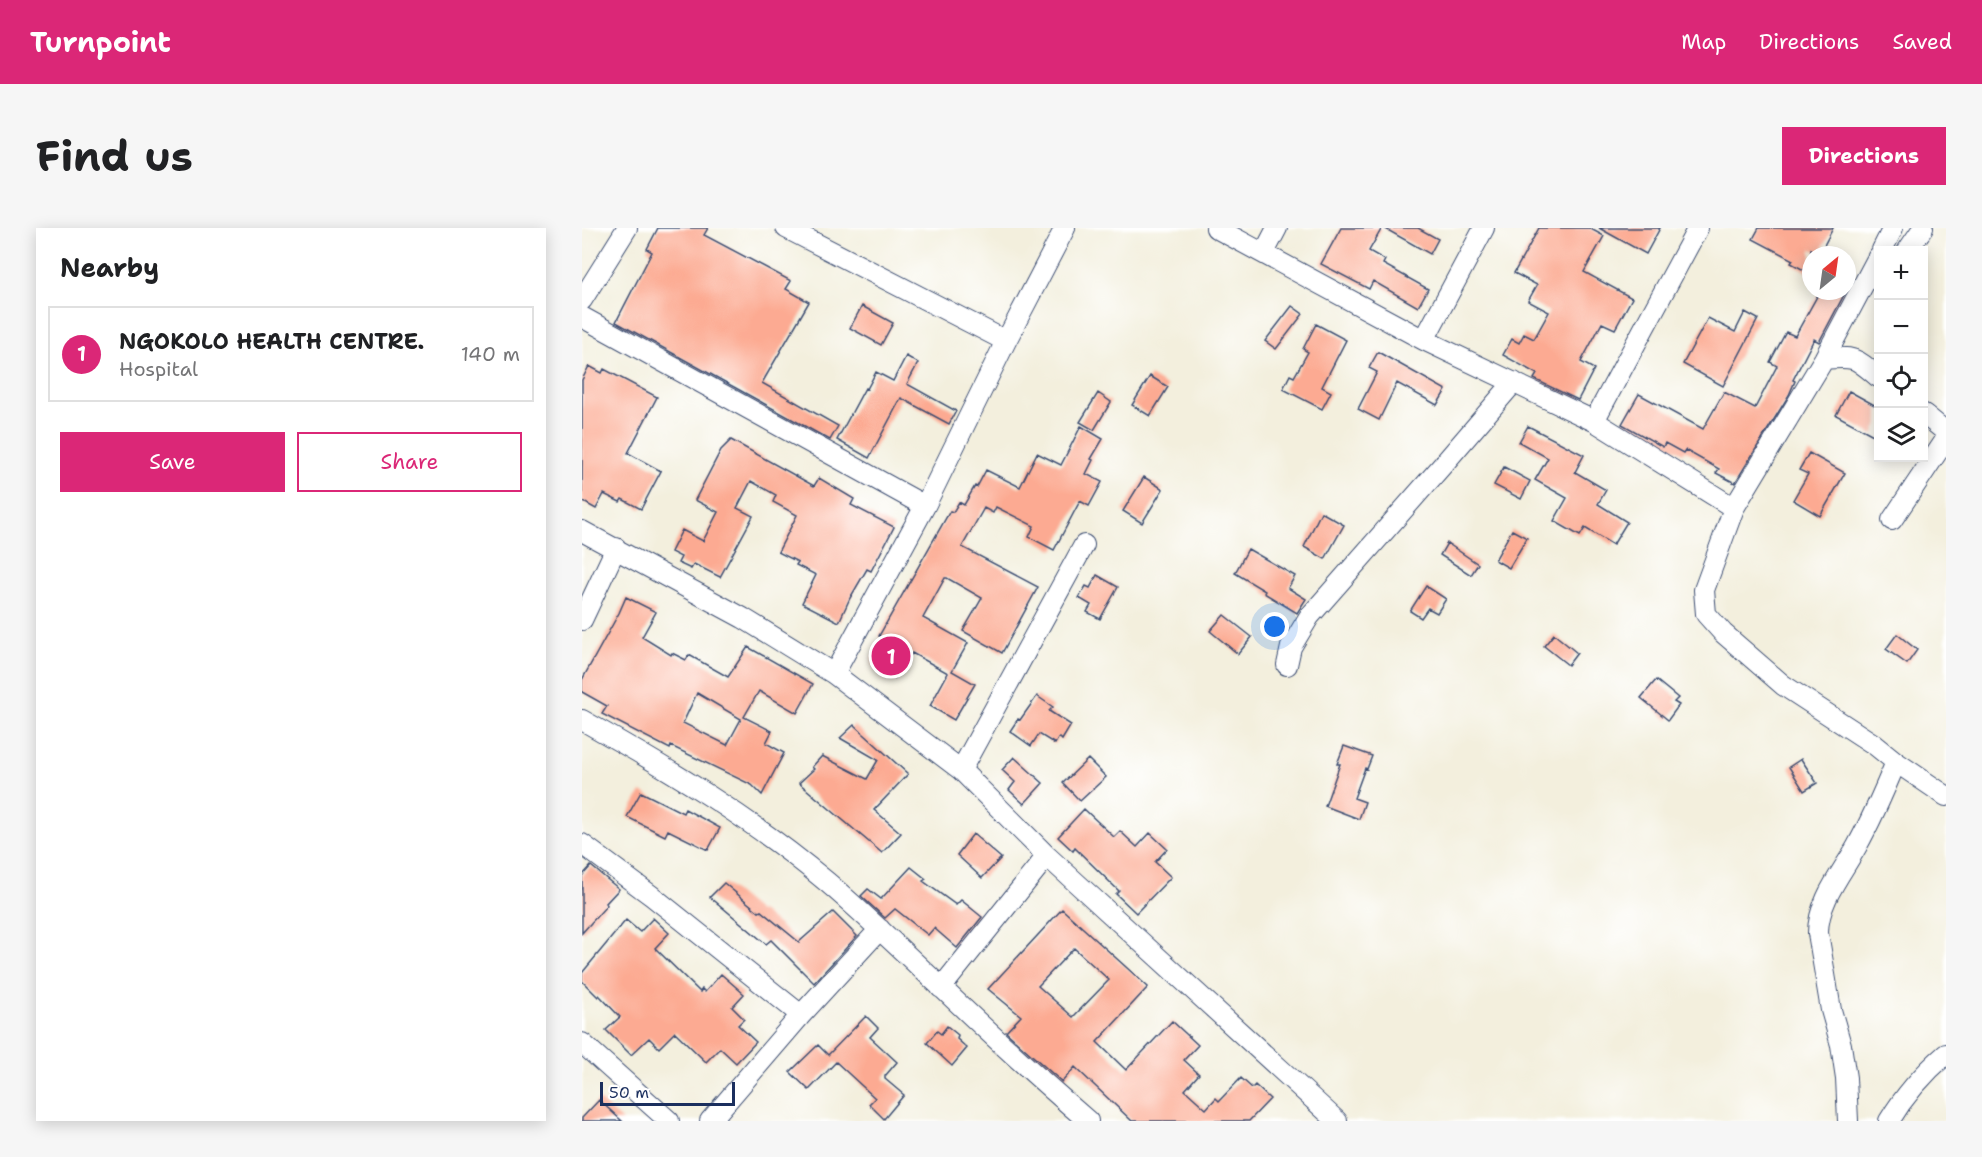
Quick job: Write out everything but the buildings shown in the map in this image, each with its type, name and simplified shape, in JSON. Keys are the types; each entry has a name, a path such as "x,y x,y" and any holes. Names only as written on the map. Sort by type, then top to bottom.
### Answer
{"street":[{"path":"582,300 627,228"},
{"path":"786,228 1006,341"},
{"path":"834,674 925,506 1006,341 1065,228"},
{"path":"1215,228 1424,340 1594,421 1734,508"},
{"path":"1264,253 1277,228"},
{"path":"1424,340 1484,228"},
{"path":"1594,421 1698,228"},
{"path":"1884,246 1893,228"},
{"path":"1911,246 1923,228"},
{"path":"1872,281 1734,508 1704,590 1706,614 1723,633 1783,685 1875,745 1946,796"},
{"path":"582,317 925,506"},
{"path":"1824,359 1849,357 1863,363 1874,373"},
{"path":"1287,665 1291,648 1309,617 1514,382"},
{"path":"1928,418 1946,432"},
{"path":"1892,520 1946,439"},
{"path":"582,531 742,618 834,674 961,770 1047,856 1337,1121"},
{"path":"961,770 1084,545"},
{"path":"582,620 616,548"},
{"path":"582,720 723,803 826,881 1088,1121"},
{"path":"1848,1121 1846,1078 1841,1045 1831,1010 1818,923 1820,912 1878,806 1896,762"},
{"path":"582,844 652,896 801,1015"},
{"path":"941,988 1047,856"},
{"path":"710,1121 801,1015 880,929"},
{"path":"582,1043 669,1121"},
{"path":"1889,1121 1906,1095 1946,1054"}],"place":[{"name":"NGOKOLO HEALTH CENTRE.","path":"891,656"}]}
